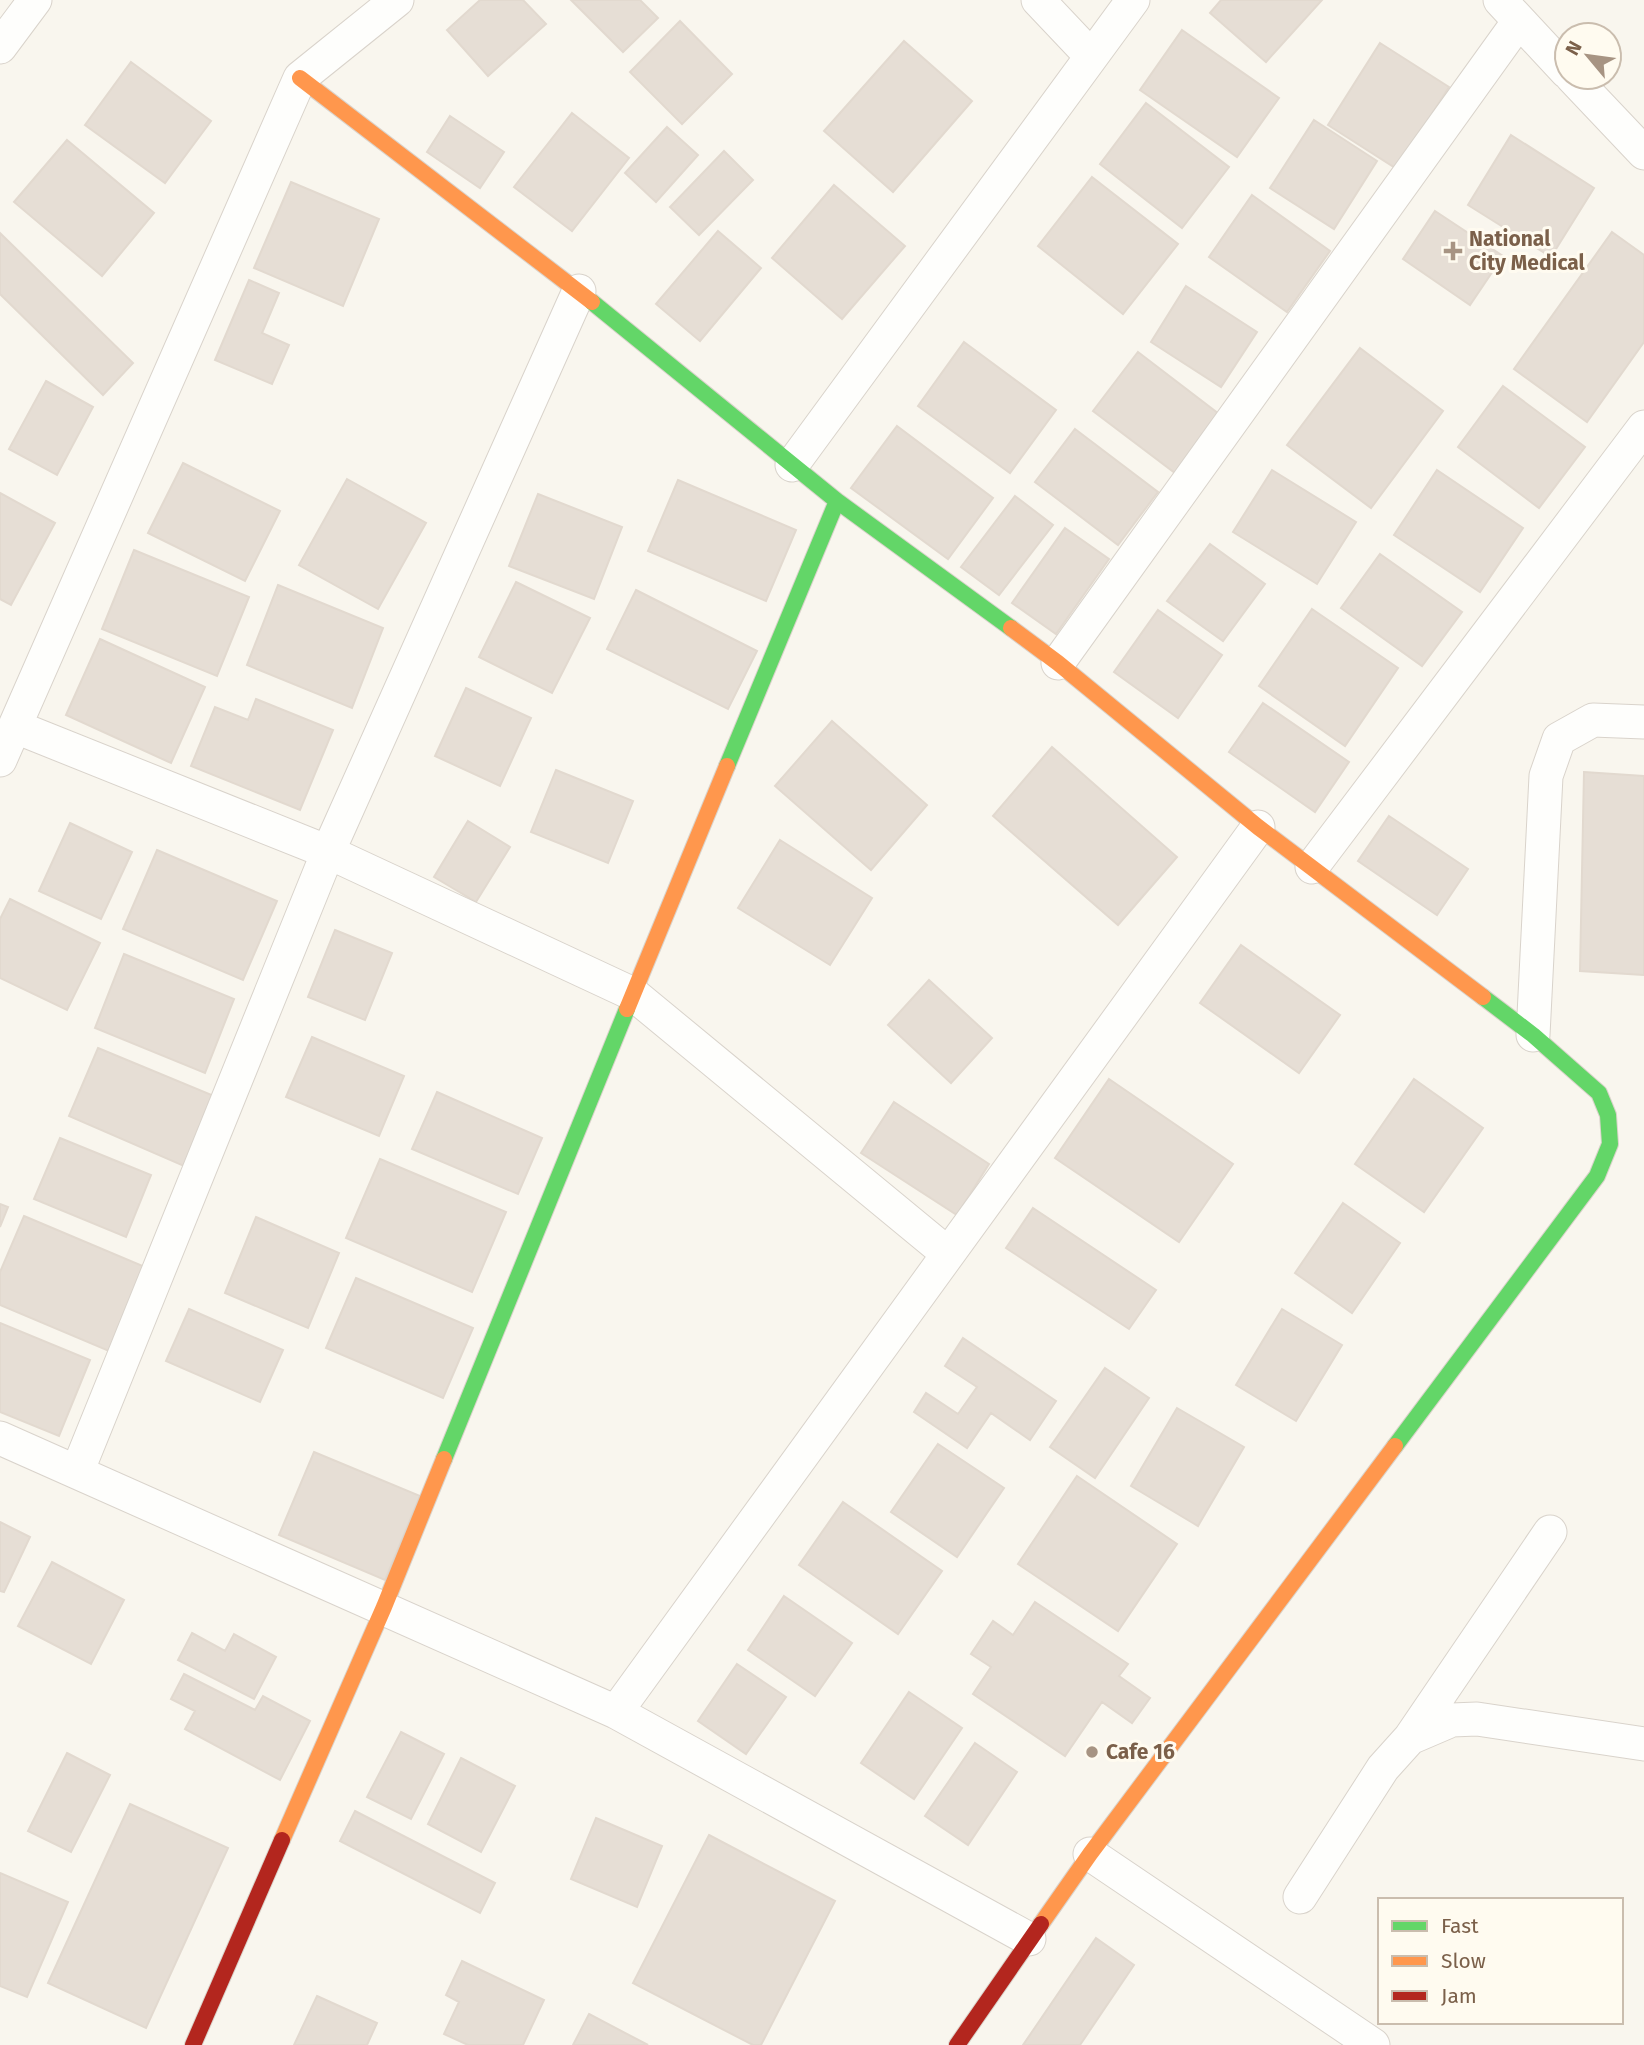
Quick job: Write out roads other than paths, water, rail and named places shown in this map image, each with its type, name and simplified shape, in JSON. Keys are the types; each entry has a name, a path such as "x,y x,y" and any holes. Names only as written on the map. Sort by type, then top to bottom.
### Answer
{"street":[{"path":"0,47 34,0"},
{"path":"0,760 300,78 397,0"},
{"path":"1038,0 1091,56"},
{"path":"792,465 1133,0"},
{"path":"1058,663 1509,10 1553,57"},
{"path":"300,78 579,291 837,501 1058,663 1258,827 1533,1035 1599,1093 1608,1115 1610,1144 1597,1176 1090,1854 957,2045"},
{"path":"1585,91 1644,153"},
{"path":"77,1472 328,852 579,291"},
{"path":"1312,867 1644,428"},
{"path":"193,2045 384,1607 633,993 837,501"},
{"path":"1533,1035 1546,776 1559,739 1592,720 1644,722"},
{"path":"16,727 328,852 633,993 947,1253"},
{"path":"616,1712 1258,827"},
{"path":"0,1438 616,1712 1029,1939"},
{"path":"1300,1897 1383,1768 1410,1738 1550,1532"},
{"path":"1410,1738 1452,1720 1477,1719 1644,1744"},
{"path":"1090,1854 1373,2045"}],"place":[{"name":"National City Medical","path":"1453,251"},
{"name":"Cafe 16","path":"1092,1752"}]}
